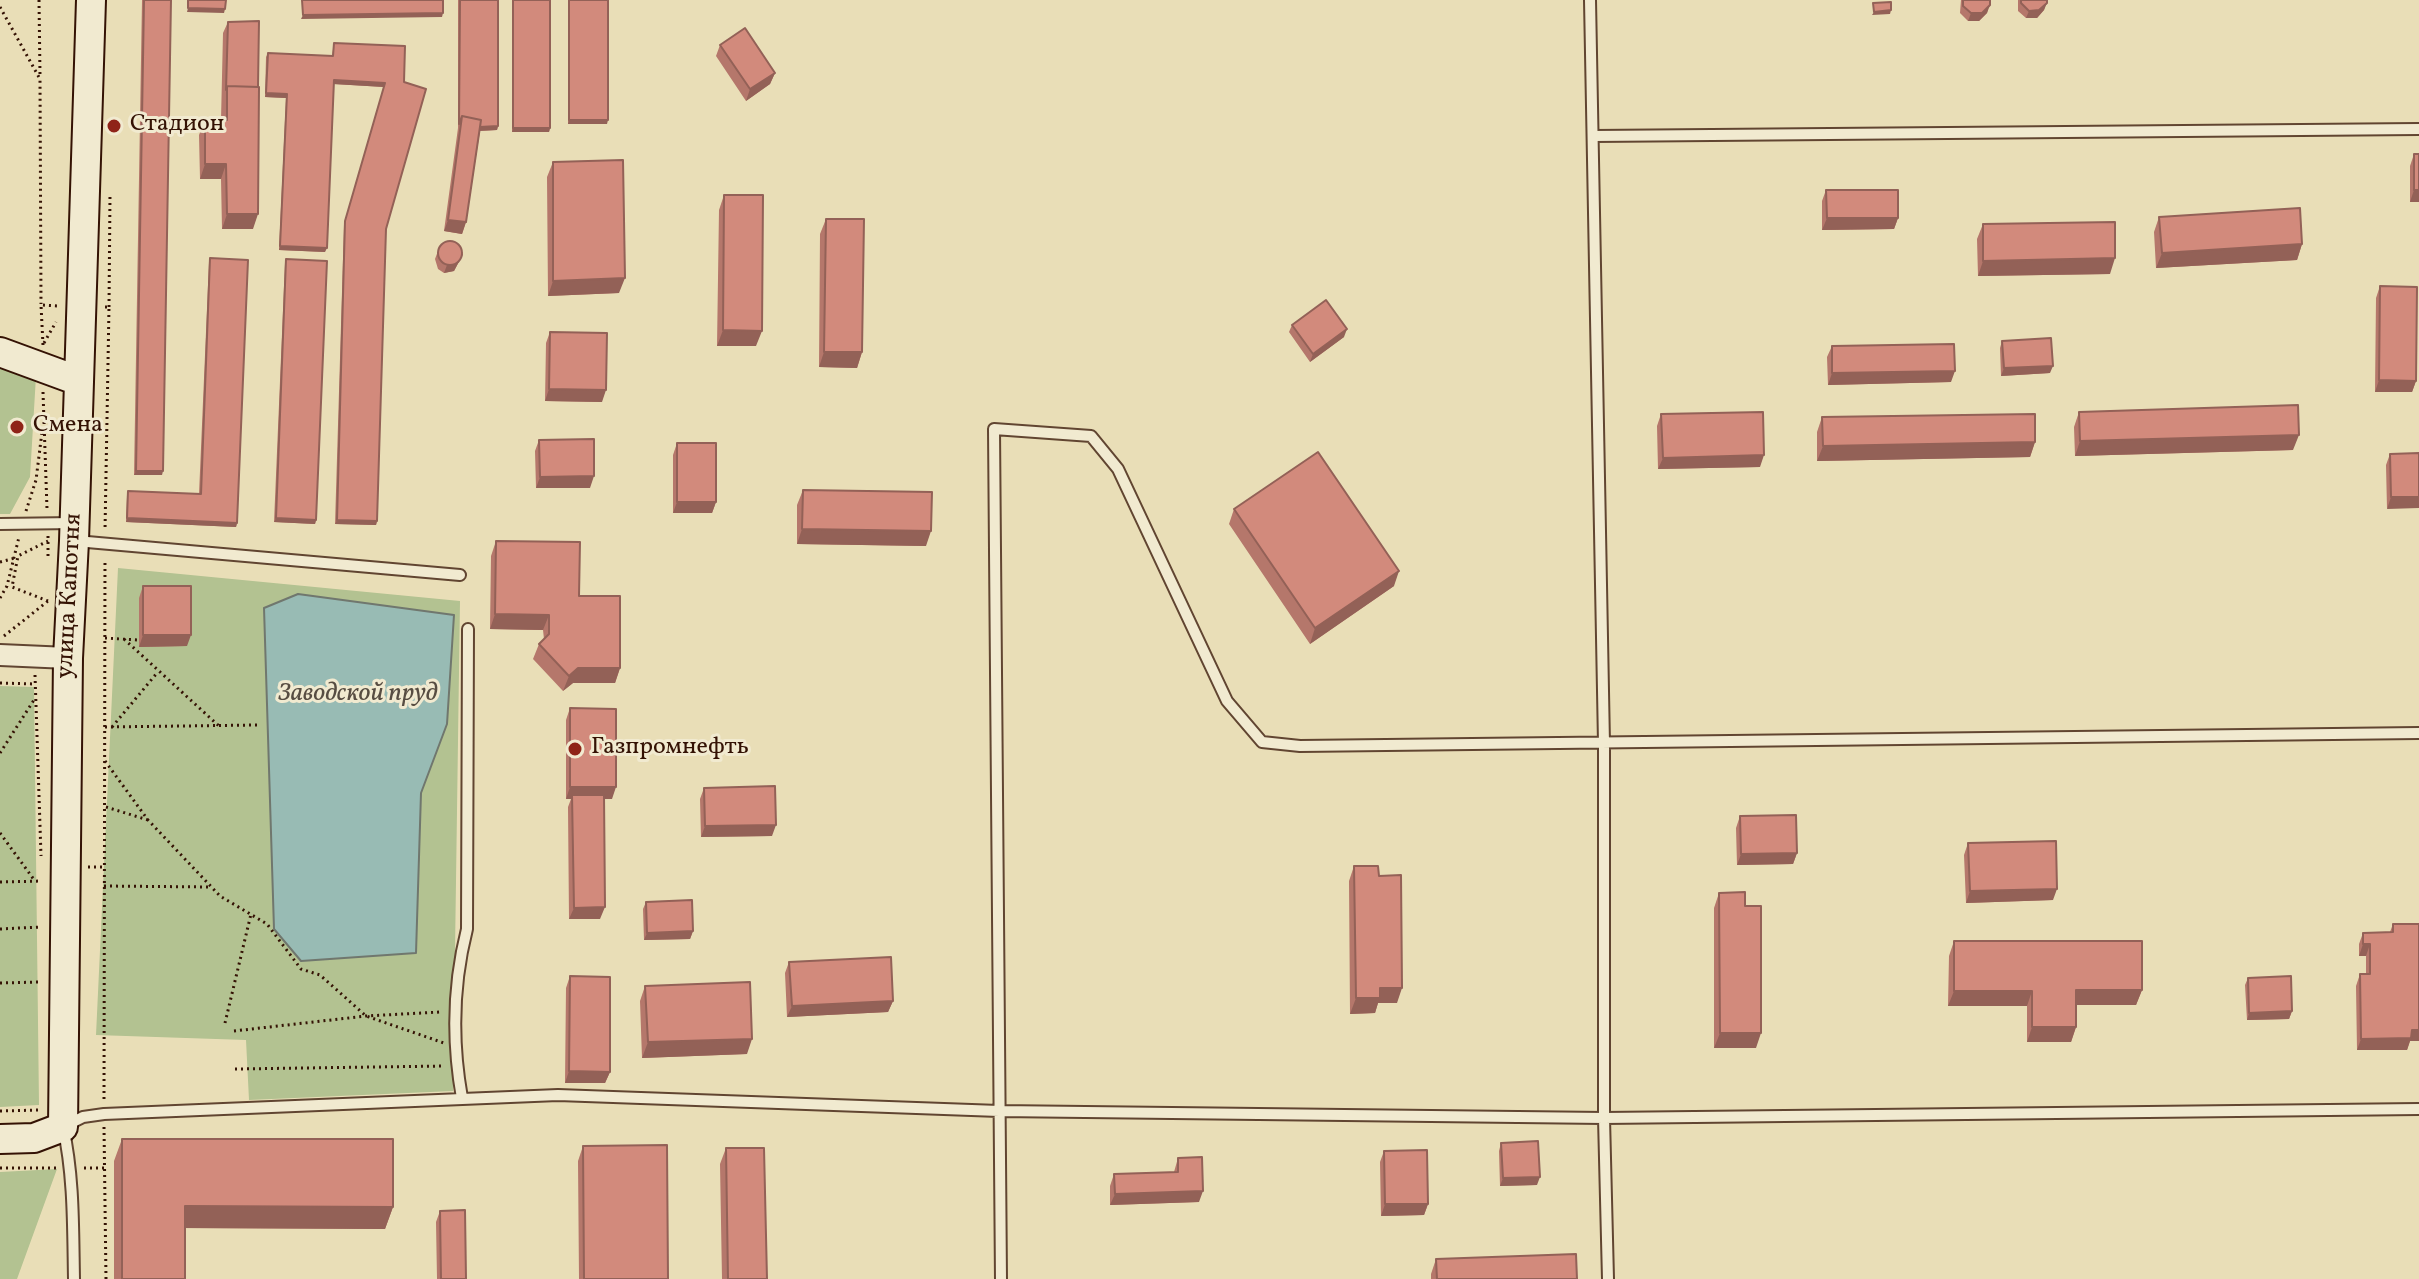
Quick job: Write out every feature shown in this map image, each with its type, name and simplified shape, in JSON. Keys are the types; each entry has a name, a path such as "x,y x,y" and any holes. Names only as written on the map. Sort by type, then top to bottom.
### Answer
{"main road":[{"name":"улица Капотня","path":"63,1127 68,658 66,535 79,381 72,306 91,0"},
{"path":"0,352 43,357 79,381"},
{"path":"0,1139 34,1138 63,1127"}],"street":[{"path":"0,655 68,658"}],"lane":[{"path":"1590,0 1604,743 1604,1118 1608,1279"},
{"path":"1594,136 2419,129"},
{"path":"1001,1279 994,429 1091,436 1118,469 1227,701 1262,742 1300,746 2419,733"},
{"path":"0,524 105,543 460,575"},
{"path":"462,1098 455,1047 458,963 467,929 468,629"},
{"path":"74,1279 69,1168 63,1127 83,1117 104,1114 558,1095 999,1111 1604,1118 2419,1109"}],"path":[{"path":"39,0 43,424"},
{"path":"0,7 40,79"},
{"path":"106,1279 104,806 110,186"},
{"path":"41,305 109,307"},
{"path":"43,357 72,306"},
{"path":"0,562 66,535"},
{"path":"0,639 48,601 12,587 18,556"},
{"path":"105,638 137,640"},
{"path":"124,639 157,673 219,726"},
{"path":"112,727 157,673"},
{"path":"0,683 36,684"},
{"path":"0,753 36,697"},
{"path":"105,727 258,725"},
{"path":"105,760 148,820 220,896 267,924 301,969 320,975 366,1016 455,1047"},
{"path":"104,806 148,820"},
{"path":"0,833 35,881"},
{"path":"0,882 42,881"},
{"path":"104,886 212,887"},
{"path":"225,1023 251,914"},
{"path":"0,929 44,927"},
{"path":"0,983 45,982"},
{"path":"234,1031 366,1016 456,1011"},
{"path":"235,1069 456,1066"},
{"path":"0,1168 105,1168"}],"green space":[{"name":"Смена","path":"0,363 36,376 30,477 10,514 0,514"},
{"path":"118,568 460,601 453,1091 249,1100 246,1040 96,1035"},
{"path":"0,686 34,687 39,1105 0,1107"},
{"path":"57,1169 17,1279 0,1279 0,1172"}],"water":[{"name":"Заводской пруд","path":"298,594 454,615 447,724 421,793 416,953 301,961 274,929 264,608"}],"building":[{"path":"144,0 171,0 163,471 136,471"},
{"path":"188,0 226,0 225,9 188,8"},
{"path":"302,0 443,0 443,13 303,15"},
{"path":"460,0 498,0 498,126 480,127 481,120 462,116 459,124"},
{"path":"513,0 550,0 550,128 513,128"},
{"path":"569,0 608,0 608,120 569,120"},
{"path":"1963,0 1990,0 1990,5 1982,13 1971,13 1963,6"},
{"path":"2021,0 2047,0 2047,3 2039,10 2029,11"},
{"path":"1891,2 1891,10 1874,12 1873,3"},
{"path":"259,21 258,87 227,86 226,90 228,22"},
{"path":"745,28 775,73 750,89 720,45"},
{"path":"334,43 405,46 404,82 426,89 386,229 377,521 337,520 345,221 385,83 334,80 327,248 280,246 287,94 266,93 268,53 333,56"},
{"path":"227,86 259,87 258,214 227,214 226,164 205,164 205,120 227,120"},
{"path":"462,116 481,120 466,222 448,220"},
{"path":"2414,154 2419,154 2419,190 2414,190"},
{"path":"623,160 625,278 553,281 553,162"},
{"path":"1826,190 1898,190 1898,218 1827,218"},
{"path":"724,195 763,195 762,331 723,330"},
{"path":"2300,208 2302,244 2162,253 2159,217"},
{"path":"826,219 864,219 862,352 824,352"},
{"path":"2115,222 2115,258 1983,261 1983,224"},
{"path":"450,241 461,248 462,253 455,264 450,265 439,258 438,253 445,242"},
{"path":"210,258 248,260 237,523 127,518 128,491 201,494"},
{"path":"286,259 327,261 316,520 276,518"},
{"path":"2380,286 2417,287 2416,381 2379,380"},
{"path":"1326,300 1347,329 1313,354 1292,325"},
{"path":"550,332 607,333 606,390 549,389"},
{"path":"2051,338 2053,366 2004,368 2002,341"},
{"path":"1954,344 1955,371 1832,373 1832,346"},
{"path":"2298,405 2299,435 2080,441 2079,412"},
{"path":"1763,412 1764,455 1663,458 1661,414"},
{"path":"2035,414 2035,442 1823,446 1822,417"},
{"path":"594,439 594,476 540,477 539,440"},
{"path":"677,443 716,443 716,502 677,502"},
{"path":"1318,452 1399,571 1315,628 1234,509"},
{"path":"2419,453 2419,497 2391,497 2390,454"},
{"path":"803,490 932,492 931,531 802,529"},
{"path":"496,541 580,542 579,596 620,596 620,668 578,668 569,676 539,644 549,634 549,615 495,614"},
{"path":"143,586 191,586 191,635 143,635"},
{"path":"570,708 616,709 616,787 570,787"},
{"path":"775,786 776,825 705,826 704,788"},
{"path":"572,795 604,795 605,907 574,908"},
{"path":"1796,815 1797,853 1741,854 1740,816"},
{"path":"2056,841 2057,889 1970,891 1968,843"},
{"path":"1354,866 1378,866 1379,876 1401,875 1402,988 1380,988 1380,998 1356,998"},
{"path":"1745,892 1745,906 1761,906 1761,1033 1720,1033 1719,893"},
{"path":"692,900 693,931 647,933 646,902"},
{"path":"2393,924 2419,924 2419,1030 2412,1030 2411,1038 2361,1039 2360,974 2370,974 2370,944 2363,944 2363,933 2393,932"},
{"path":"1954,941 2142,941 2142,990 2076,990 2076,1027 2032,1027 2032,991 1954,991"},
{"path":"891,957 893,1001 792,1006 789,962"},
{"path":"570,976 610,977 610,1072 569,1071"},
{"path":"2291,976 2292,1011 2249,1013 2248,978"},
{"path":"750,982 752,1039 648,1042 645,986"},
{"path":"122,1139 393,1139 393,1207 185,1206 185,1279 122,1279"},
{"path":"1538,1141 1540,1177 1503,1178 1501,1143"},
{"path":"667,1145 668,1279 584,1279 583,1146"},
{"path":"726,1148 764,1148 767,1279 728,1279"},
{"path":"1427,1150 1428,1204 1385,1204 1384,1151"},
{"path":"1202,1157 1203,1191 1115,1194 1114,1174 1178,1172 1178,1158"},
{"path":"465,1210 466,1279 441,1279 440,1211"},
{"path":"1576,1254 1577,1279 1437,1279 1436,1259"}],"place":[{"name":"Стадион","path":"114,126"},
{"name":"Смена","path":"17,427"},
{"name":"Газпромнефть","path":"575,749"}]}
